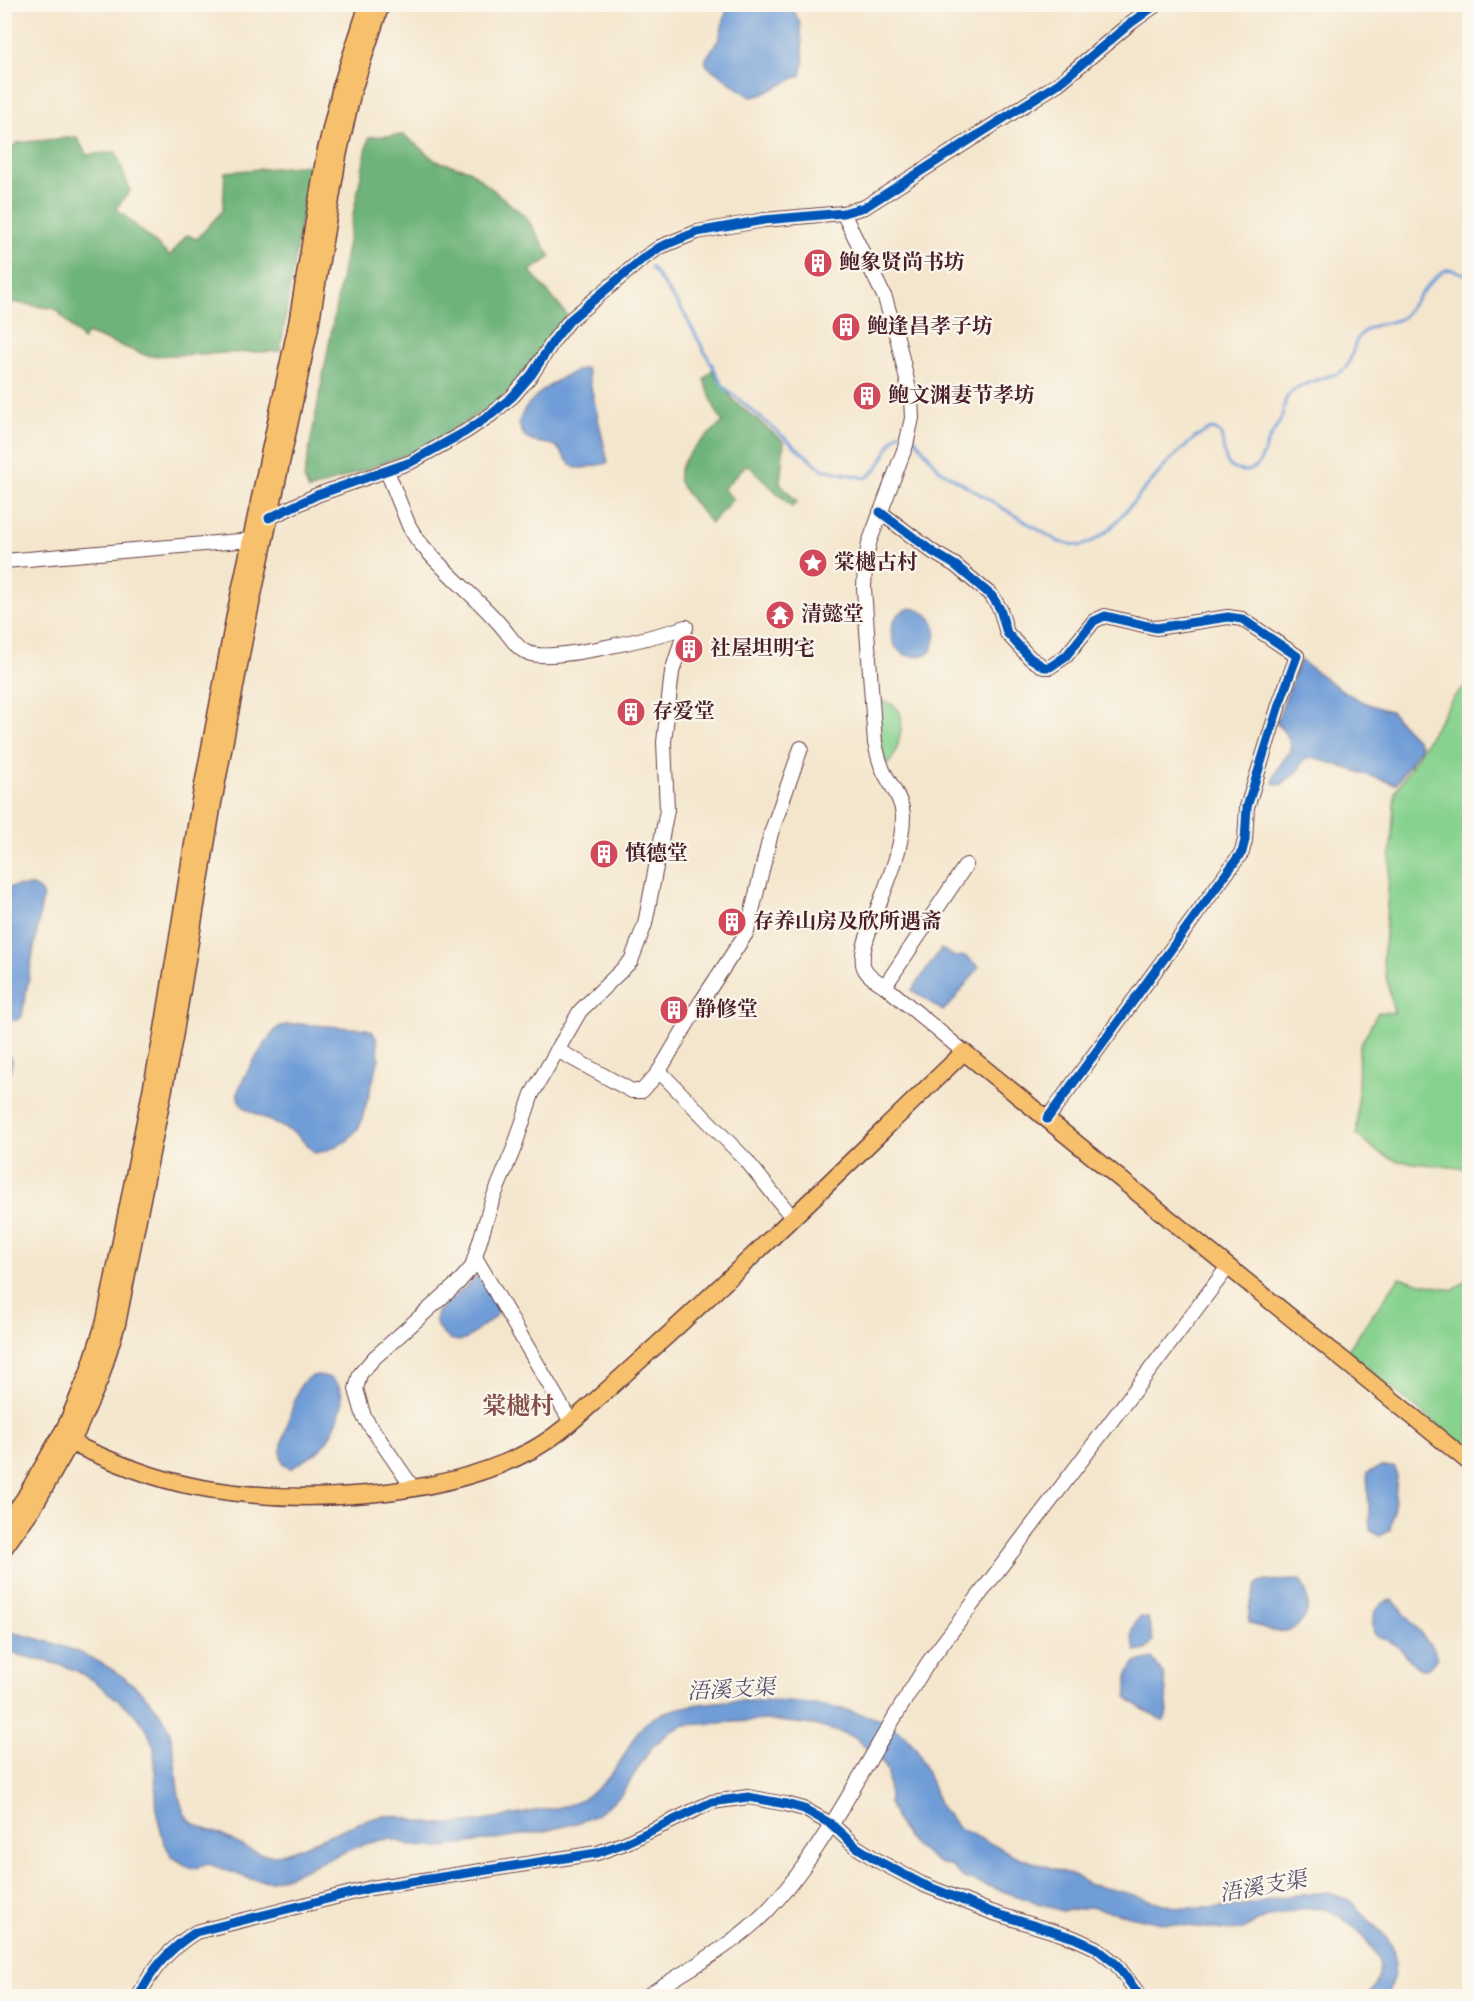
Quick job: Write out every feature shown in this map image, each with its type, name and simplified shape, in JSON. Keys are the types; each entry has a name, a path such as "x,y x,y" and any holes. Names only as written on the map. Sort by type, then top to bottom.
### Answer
{"main road":[{"path":"4,1527 24,1499 66,1426 88,1374 105,1321 162,1036 200,801 235,615 297,324 333,120 350,55 368,4"},
{"path":"4,1548 34,1506 71,1443 100,1378 124,1297 174,1038 213,803 248,618 310,327 345,123 362,59 381,4"},
{"path":"71,1443 155,1476 196,1487 308,1496 413,1488 449,1481 506,1462 535,1448 571,1422 699,1307 964,1052 1470,1463"}],"street":[{"path":"269,518 317,495 411,462 450,442 503,405 532,374 570,320 660,247 697,232 764,220 855,211 876,202 1059,83 1156,4"},
{"path":"843,213 885,298 911,398 910,433 867,550 864,588 875,743 881,765 902,806 902,829 898,851 866,940 863,963 870,976 964,1052"},
{"path":"387,471 409,526 417,538 492,614 523,651 534,655 563,655 663,635 686,627 672,672 664,742 667,810 645,924 631,961 580,1011 532,1094 514,1148 492,1201 472,1267 458,1283 374,1358 362,1371 358,1381 356,1389 364,1417 413,1488"},
{"path":"880,512 933,552 955,565 992,596 1000,609 1007,633 1030,658 1047,668 1066,656 1094,621 1105,616 1147,628 1228,617 1242,619 1297,656 1247,807 1242,852 1047,1119"},
{"path":"4,561 251,540"},
{"path":"557,1050 632,1091 642,1090 659,1071 747,932 771,833 801,748"},
{"path":"885,987 966,865"},
{"path":"659,1071 746,1160 792,1217"},
{"path":"476,1257 571,1422"},
{"path":"647,1996 719,1951 751,1926 795,1879 831,1824 900,1707 949,1633 1228,1267"},
{"path":"140,1996 160,1961 177,1944 196,1932 371,1888 597,1853 625,1843 718,1800 758,1798 804,1809 831,1824 855,1846 880,1862 922,1884 991,1912 1074,1938 1096,1948 1125,1974 1140,1996"}],"green space":[{"path":"404,135 436,161 469,170 526,217 551,257 530,271 567,315 514,386 487,409 416,451 309,490 304,478 369,137"},
{"path":"76,137 87,155 116,152 130,191 116,208 170,256 187,235 197,239 223,210 225,172 310,165 280,351 148,356 87,333 83,340 56,309 5,301 5,154 17,143"},
{"path":"712,370 734,401 784,442 780,483 797,502 792,507 747,464 723,489 733,499 711,523 681,485 679,473 687,457 723,422 715,409 704,380"},
{"path":"1469,683 1469,1169 1397,1161 1379,1153 1357,1135 1359,1048 1378,1012 1394,1013 1383,962 1395,792 1453,698"},
{"path":"879,701 898,709 901,719 901,732 896,751 887,765 881,747"},
{"path":"1469,1277 1469,1451 1347,1351 1399,1278 1454,1290"}],"water":[{"path":"728,5 791,5 800,23 804,63 801,75 761,95 751,97 707,66 705,60 719,39"},
{"path":"584,368 587,369 608,463 575,468 556,446 533,441 524,436 519,423 528,405 536,396 565,376"},
{"path":"911,608 931,618 935,629 931,651 917,656 906,655 898,650 891,631 900,613"},
{"path":"1300,660 1354,697 1391,711 1418,742 1421,746 1396,784 1312,757 1303,760 1298,771 1281,785 1273,783 1280,765 1291,748 1286,734 1276,723"},
{"path":"32,886 43,896 22,1016 17,1020 5,1020 5,887"},
{"path":"941,949 955,957 965,956 979,967 943,1011 912,990"},
{"path":"284,1025 367,1029 372,1031 377,1040 379,1059 360,1126 347,1141 315,1153 295,1133 246,1109 238,1097 240,1086 274,1031"},
{"path":"5,1052 12,1060 5,1096"},
{"path":"478,1276 493,1295 497,1305 496,1316 465,1340 453,1340 442,1334 436,1324 437,1312"},
{"path":"317,1375 330,1378 338,1385 342,1405 339,1417 328,1439 318,1451 290,1469 283,1463 281,1453 289,1418 301,1385 308,1378"},
{"path":"1380,1467 1395,1467 1397,1477 1390,1530 1379,1536 1370,1530 1367,1473"},
{"path":"1300,1580 1308,1601 1304,1619 1298,1626 1279,1632 1267,1630 1249,1622 1249,1609 1256,1585 1261,1581"},
{"path":"1393,1600 1434,1649 1437,1659 1431,1666 1425,1669 1420,1668 1396,1645 1374,1633 1373,1622 1378,1607 1382,1603"},
{"path":"1140,1617 1148,1618 1153,1641 1146,1650 1136,1652 1132,1633"},
{"path":"5,1631 50,1642 94,1659 132,1684 149,1700 164,1719 169,1730 178,1791 186,1816 193,1823 261,1854 274,1855 288,1852 352,1825 378,1817 394,1816 429,1823 459,1824 568,1805 592,1793 605,1781 645,1724 672,1710 701,1704 735,1701 807,1704 870,1716 892,1726 910,1741 919,1753 941,1808 959,1828 1020,1858 1076,1876 1087,1884 1177,1908 1239,1906 1288,1896 1327,1892 1349,1900 1386,1937 1392,1946 1395,1959 1394,1974 1387,1996 1367,1996 1379,1976 1380,1966 1376,1955 1364,1938 1348,1922 1323,1909 1276,1915 1233,1931 1161,1923 1090,1907 1062,1911 964,1878 952,1867 928,1856 906,1836 889,1803 888,1773 884,1764 855,1738 814,1725 768,1720 684,1725 670,1732 651,1748 621,1795 596,1815 577,1823 545,1831 439,1848 414,1846 391,1839 381,1840 359,1846 271,1881 250,1879 209,1864 192,1869 172,1857 164,1842 157,1815 154,1748 148,1732 138,1717 97,1683 77,1671 5,1652"},
{"path":"1152,1658 1164,1675 1168,1712 1163,1721 1127,1697 1127,1676 1134,1663"}],"waterway":[{"path":"651,267 682,310 724,387 822,469 866,478 879,466 894,439 905,431"},
{"path":"912,435 940,470 1059,542 1081,546 1097,539 1110,529 1170,460 1196,437 1211,429 1221,434 1226,458 1232,468 1251,470 1261,459 1281,419 1289,394 1301,386 1337,374 1344,369 1348,365 1355,343 1361,334 1372,327 1403,317 1423,291 1441,273 1452,270 1470,277"}],"cycle path":[{"path":"269,518 317,495 411,462 492,414 513,396 532,374 570,320 641,260 660,247 697,232 764,220 843,213 865,207 1059,83 1157,4"},
{"path":"880,512 933,552 955,565 992,596 1000,609 1007,633 1030,658 1044,667 1050,667 1066,656 1094,621 1105,616 1156,628 1228,617 1242,619 1297,656 1247,807 1242,852 1047,1119"},
{"path":"139,1996 150,1976 163,1960 196,1932 371,1888 597,1853 625,1843 712,1802 748,1797 804,1809 831,1824 855,1846 880,1862 922,1884 991,1912 1074,1938 1096,1948 1116,1964 1140,1996"}],"place":[{"name":"鲍象贤尚书坊","path":"818,263"},
{"name":"鲍逢昌孝子坊","path":"846,327"},
{"name":"鲍文渊妻节孝坊","path":"867,396"},
{"name":"棠樾古村","path":"813,563"},
{"name":"清懿堂","path":"780,615"},
{"name":"社屋坦明宅","path":"689,649"},
{"name":"存爱堂","path":"631,712"},
{"name":"慎德堂","path":"604,854"},
{"name":"存养山房及欣所遇斋","path":"732,922"},
{"name":"静修堂","path":"674,1010"}],"district":[{"name":"棠樾村","path":"518,1407"}],"water label":[{"name":"浯溪支渠","path":"731,1690"},
{"name":"浯溪支渠","path":"1263,1887"}]}
